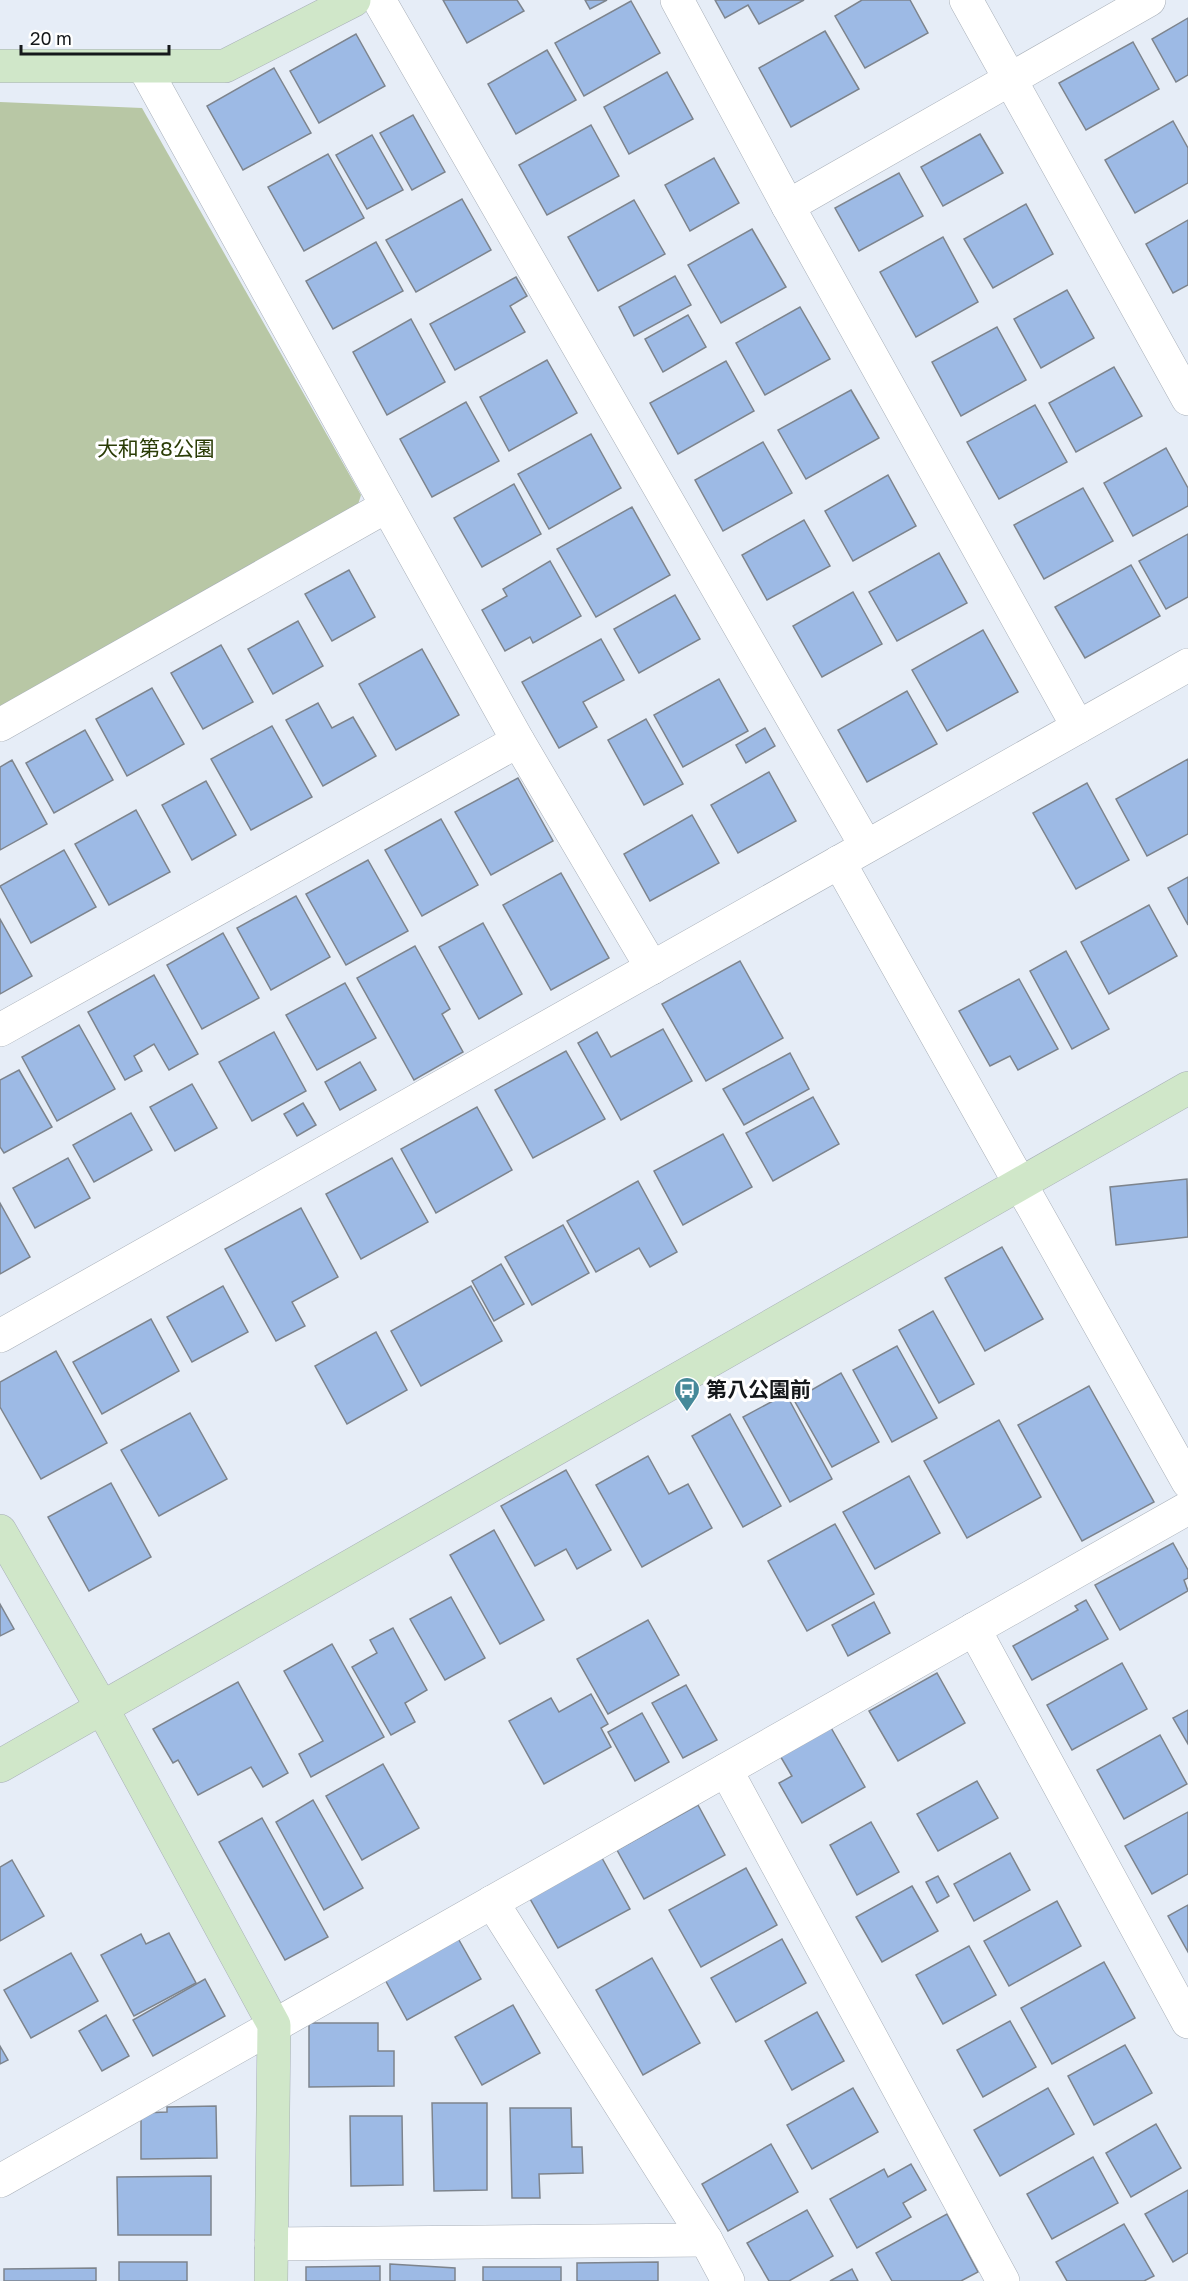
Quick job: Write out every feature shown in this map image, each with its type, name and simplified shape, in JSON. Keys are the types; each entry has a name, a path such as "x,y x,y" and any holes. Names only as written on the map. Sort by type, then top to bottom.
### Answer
{"street":[{"path":"0,66 225,66 354,0"},
{"path":"379,0 853,854 1020,1184 1188,1482"},
{"path":"677,0 788,206 1078,726"},
{"path":"966,0 1188,399"},
{"path":"788,206 1149,0"},
{"path":"144,67 518,741 652,968"},
{"path":"0,725 387,506"},
{"path":"0,1336 1188,665"},
{"path":"0,1030 518,741"},
{"path":"0,1766 1188,1088"},
{"path":"0,2181 1188,1508"},
{"path":"0,1530 102,1708 274,2025 271,2281"},
{"path":"974,1629 1188,2022"},
{"path":"726,1770 1003,2281"},
{"path":"492,1902 706,2240 728,2281"},
{"path":"272,2244 706,2240"}],"green space":[{"name":"大和第8公園","path":"0,102 142,108 361,495 355,514 0,719"}],"building":[{"path":"443,0 517,0 524,11 467,43"},
{"path":"585,0 607,0 590,9"},
{"path":"715,0 804,0 759,24 748,5 725,18"},
{"path":"862,0 910,0 928,33 865,68 835,16"},
{"path":"631,1 660,53 584,96 555,43"},
{"path":"1188,18 1188,75 1176,82 1152,39"},
{"path":"825,31 859,89 791,127 759,68"},
{"path":"356,34 385,86 319,123 290,71"},
{"path":"1133,42 1159,89 1086,130 1059,83"},
{"path":"547,50 576,100 516,134 488,84"},
{"path":"274,68 311,133 243,170 207,106"},
{"path":"667,72 693,119 629,154 604,107"},
{"path":"413,115 445,172 412,190 380,133"},
{"path":"1173,121 1188,148 1188,183 1135,213 1105,160"},
{"path":"591,125 619,176 547,215 519,165"},
{"path":"980,134 1003,173 943,206 921,167"},
{"path":"372,135 403,190 367,209 336,155"},
{"path":"328,154 364,218 304,251 268,187"},
{"path":"714,158 739,203 690,231 665,185"},
{"path":"899,173 923,216 859,251 835,208"},
{"path":"462,199 491,250 416,292 386,240"},
{"path":"634,200 665,254 598,291 568,237"},
{"path":"1026,204 1053,254 993,288 964,239"},
{"path":"1188,220 1188,285 1173,293 1146,244"},
{"path":"752,229 786,287 721,323 688,265"},
{"path":"943,237 978,302 916,337 880,272"},
{"path":"376,242 403,291 333,329 306,281"},
{"path":"675,276 691,305 634,336 619,307"},
{"path":"516,277 527,296 510,306 525,332 455,370 430,324"},
{"path":"1067,290 1094,338 1041,368 1014,319"},
{"path":"800,307 830,359 765,395 736,343"},
{"path":"688,315 706,347 663,372 645,339"},
{"path":"411,319 445,382 387,415 353,352"},
{"path":"997,327 1026,380 961,416 932,362"},
{"path":"547,360 577,413 509,451 480,397"},
{"path":"726,361 754,411 678,454 650,403"},
{"path":"1114,367 1142,416 1076,452 1049,403"},
{"path":"851,390 879,438 806,479 778,430"},
{"path":"466,402 499,461 432,497 400,439"},
{"path":"1035,405 1067,462 999,499 967,442"},
{"path":"591,434 621,488 549,529 518,474"},
{"path":"763,442 792,493 723,531 695,480"},
{"path":"1166,448 1188,488 1188,506 1133,536 1104,483"},
{"path":"888,475 916,526 853,561 825,511"},
{"path":"514,484 541,534 482,567 454,518"},
{"path":"1083,488 1113,541 1044,579 1014,525"},
{"path":"632,507 670,575 596,617 557,549"},
{"path":"804,520 830,566 767,600 742,555"},
{"path":"1188,534 1188,597 1166,609 1139,561"},
{"path":"939,553 967,603 897,641 869,592"},
{"path":"550,561 581,616 533,643 530,637 505,651 482,610 507,596 503,589"},
{"path":"1131,565 1160,616 1085,658 1055,607"},
{"path":"349,570 375,617 332,641 305,594"},
{"path":"853,592 882,644 822,677 793,626"},
{"path":"675,595 700,639 639,673 614,629"},
{"path":"298,621 323,666 273,694 248,649"},
{"path":"983,630 1018,692 947,731 912,670"},
{"path":"601,639 624,680 583,702 597,727 559,748 522,682"},
{"path":"221,645 253,702 203,729 171,673"},
{"path":"422,649 459,715 396,750 359,684"},
{"path":"719,679 748,731 683,767 654,715"},
{"path":"152,688 184,744 127,776 96,719"},
{"path":"907,691 937,744 867,782 838,730"},
{"path":"318,703 332,728 353,717 376,756 323,786 286,720"},
{"path":"646,719 683,784 644,805 608,740"},
{"path":"272,726 312,797 251,830 211,759"},
{"path":"765,728 775,746 746,763 736,745"},
{"path":"85,730 113,780 54,813 26,763"},
{"path":"1188,759 1188,834 1147,856 1116,799"},
{"path":"12,760 47,824 0,850 0,767"},
{"path":"769,772 796,821 738,853 711,805"},
{"path":"518,778 553,841 491,875 455,812"},
{"path":"206,781 236,835 192,860 162,805"},
{"path":"1087,783 1129,860 1076,889 1033,813"},
{"path":"136,810 170,872 109,905 75,844"},
{"path":"692,815 719,863 650,901 624,854"},
{"path":"441,819 478,885 422,916 385,850"},
{"path":"64,850 96,907 31,943 0,886"},
{"path":"368,860 408,931 346,965 306,894"},
{"path":"561,873 609,958 551,990 503,905"},
{"path":"1188,877 1188,925 1168,888"},
{"path":"296,896 330,957 271,990 237,928"},
{"path":"1149,905 1177,956 1109,994 1081,942"},
{"path":"0,919 32,976 0,994"},
{"path":"483,923 522,994 479,1019 439,947"},
{"path":"223,933 259,998 202,1029 167,965"},
{"path":"415,946 450,1009 442,1014 463,1052 414,1080 357,978"},
{"path":"1066,951 1109,1029 1072,1049 1030,971"},
{"path":"740,961 783,1038 706,1081 662,1004"},
{"path":"154,975 198,1054 169,1070 154,1044 134,1056 142,1071 125,1080 88,1012"},
{"path":"1019,979 1058,1049 1018,1070 1010,1056 990,1066 959,1011"},
{"path":"345,983 376,1038 317,1070 286,1015"},
{"path":"79,1025 115,1089 57,1121 22,1057"},
{"path":"663,1029 692,1081 621,1120 578,1043 597,1032 611,1057"},
{"path":"274,1032 306,1091 252,1121 219,1062"},
{"path":"566,1051 605,1119 533,1158 495,1090"},
{"path":"790,1053 809,1089 744,1125 723,1089"},
{"path":"360,1062 376,1090 340,1110 325,1082"},
{"path":"19,1070 52,1127 4,1153 0,1147 0,1080"},
{"path":"192,1084 217,1128 175,1151 150,1107"},
{"path":"813,1097 839,1144 773,1181 746,1133"},
{"path":"303,1103 316,1125 297,1136 284,1114"},
{"path":"477,1107 512,1170 436,1213 401,1149"},
{"path":"131,1113 152,1150 94,1182 73,1145"},
{"path":"723,1134 752,1187 683,1225 654,1171"},
{"path":"68,1158 90,1198 35,1228 13,1188"},
{"path":"392,1158 428,1222 361,1259 326,1194"},
{"path":"1187,1179 1188,1237 1116,1245 1110,1187"},
{"path":"638,1181 677,1252 650,1267 639,1248 596,1272 567,1221"},
{"path":"0,1203 30,1257 0,1274"},
{"path":"301,1208 338,1277 292,1302 305,1326 276,1341 225,1249"},
{"path":"563,1225 589,1273 532,1305 505,1257"},
{"path":"1002,1247 1043,1319 985,1351 945,1278"},
{"path":"501,1264 524,1304 494,1321 472,1281"},
{"path":"223,1286 248,1332 192,1362 167,1317"},
{"path":"471,1286 502,1341 421,1386 391,1331"},
{"path":"933,1311 974,1384 939,1403 899,1330"},
{"path":"151,1319 179,1371 102,1414 73,1362"},
{"path":"376,1332 407,1390 347,1424 315,1366"},
{"path":"897,1346 937,1418 892,1442 853,1370"},
{"path":"56,1351 107,1443 41,1479 0,1407 0,1382"},
{"path":"841,1373 879,1442 832,1467 794,1400"},
{"path":"1089,1386 1154,1502 1082,1541 1018,1425"},
{"path":"786,1394 832,1479 790,1502 743,1417"},
{"path":"190,1413 227,1479 159,1516 121,1450"},
{"path":"730,1414 781,1506 743,1527 692,1436"},
{"path":"999,1420 1041,1497 967,1538 924,1461"},
{"path":"648,1456 669,1494 688,1484 712,1528 642,1567 596,1485"},
{"path":"566,1470 611,1550 577,1569 566,1549 535,1566 501,1506"},
{"path":"909,1476 940,1533 875,1569 843,1512"},
{"path":"111,1483 151,1557 89,1591 48,1517"},
{"path":"835,1524 874,1594 807,1631 768,1561"},
{"path":"494,1530 544,1620 500,1644 450,1555"},
{"path":"1173,1543 1188,1570 1188,1578 1184,1580 1188,1591 1120,1630 1095,1585"},
{"path":"451,1597 485,1658 445,1680 410,1619"},
{"path":"1086,1600 1108,1639 1032,1680 1013,1646 1078,1610 1075,1606"},
{"path":"874,1602 890,1633 848,1656 832,1625"},
{"path":"0,1604 14,1629 0,1636"},
{"path":"648,1620 679,1675 608,1714 577,1659"},
{"path":"393,1628 427,1690 405,1703 415,1722 391,1735 352,1667 377,1653 370,1640"},
{"path":"332,1644 384,1737 311,1777 299,1754 323,1741 284,1671"},
{"path":"1122,1663 1147,1709 1072,1750 1047,1705"},
{"path":"937,1673 965,1723 898,1761 869,1711"},
{"path":"238,1682 288,1773 263,1787 251,1767 198,1795 178,1760 173,1763 153,1729"},
{"path":"686,1685 717,1740 683,1758 652,1703"},
{"path":"591,1694 608,1724 601,1728 611,1747 544,1784 509,1721 551,1698 559,1712"},
{"path":"1188,1710 1188,1744 1173,1718"},
{"path":"642,1713 669,1762 635,1781 608,1732"},
{"path":"830,1726 865,1787 802,1823 779,1783 792,1776 779,1754"},
{"path":"1160,1735 1187,1784 1124,1819 1097,1770"},
{"path":"383,1764 419,1828 362,1860 326,1796"},
{"path":"977,1781 998,1818 938,1851 917,1814"},
{"path":"313,1800 363,1888 324,1910 276,1822"},
{"path":"698,1805 725,1855 644,1899 617,1850"},
{"path":"1188,1812 1188,1874 1152,1894 1125,1846"},
{"path":"262,1818 328,1937 285,1960 219,1842"},
{"path":"871,1822 899,1872 857,1895 830,1845"},
{"path":"1010,1853 1030,1890 974,1921 954,1884"},
{"path":"602,1858 630,1909 558,1948 529,1897"},
{"path":"12,1860 44,1916 0,1941 0,1867"},
{"path":"746,1868 777,1925 701,1967 669,1910"},
{"path":"938,1876 949,1896 937,1903 926,1882"},
{"path":"912,1886 938,1931 882,1962 856,1917"},
{"path":"1057,1901 1081,1946 1009,1986 984,1941"},
{"path":"1188,1905 1188,1952 1168,1916"},
{"path":"169,1933 196,1983 134,2016 101,1955 141,1934 146,1944"},
{"path":"455,1933 481,1979 407,2020 382,1974"},
{"path":"782,1939 806,1983 736,2022 711,1978"},
{"path":"969,1946 996,1995 943,2024 916,1975"},
{"path":"71,1953 98,2001 31,2038 4,1990"},
{"path":"652,1958 700,2043 643,2075 596,1990"},
{"path":"1104,1962 1135,2018 1052,2064 1021,2008"},
{"path":"205,1979 225,2016 153,2056 133,2020"},
{"path":"513,2005 540,2053 482,2085 455,2037"},
{"path":"817,2012 844,2061 792,2090 765,2041"},
{"path":"106,2015 129,2056 102,2071 79,2031"},
{"path":"1010,2021 1036,2067 983,2097 957,2050"},
{"path":"309,2023 378,2023 378,2051 394,2051 394,2086 309,2087"},
{"path":"1125,2045 1152,2093 1094,2125 1068,2076"},
{"path":"0,2046 8,2060 0,2064"},
{"path":"853,2088 878,2132 812,2169 787,2125"},
{"path":"1048,2088 1074,2134 1000,2176 974,2130"},
{"path":"432,2103 487,2103 487,2190 434,2191"},
{"path":"216,2106 217,2158 141,2159 141,2113 167,2112 167,2107"},
{"path":"510,2108 571,2108 572,2147 582,2147 583,2173 539,2174 540,2198 512,2198"},
{"path":"350,2116 402,2116 403,2185 351,2186"},
{"path":"1156,2124 1181,2168 1131,2197 1106,2153"},
{"path":"771,2144 798,2192 728,2231 702,2184"},
{"path":"1093,2157 1118,2203 1052,2239 1027,2194"},
{"path":"911,2164 926,2190 903,2203 911,2217 857,2248 830,2199 884,2169 888,2177"},
{"path":"211,2176 211,2235 118,2235 117,2177"},
{"path":"1188,2190 1188,2253 1173,2262 1145,2214"},
{"path":"807,2210 833,2256 789,2281 769,2281 747,2243"},
{"path":"947,2214 978,2272 961,2281 892,2281 876,2253"},
{"path":"1124,2224 1154,2276 1144,2281 1067,2281 1056,2262"},
{"path":"119,2262 187,2262 187,2281 119,2281"},
{"path":"658,2262 658,2281 577,2281 577,2263"},
{"path":"390,2264 455,2268 455,2281 390,2281"},
{"path":"380,2266 380,2281 306,2281 306,2267"},
{"path":"483,2267 561,2267 561,2281 483,2281"},
{"path":"96,2268 96,2281 4,2281 4,2269"},
{"path":"852,2269 858,2281 830,2281"}],"place":[{"name":"第八公園前","path":"687,1413"}]}
